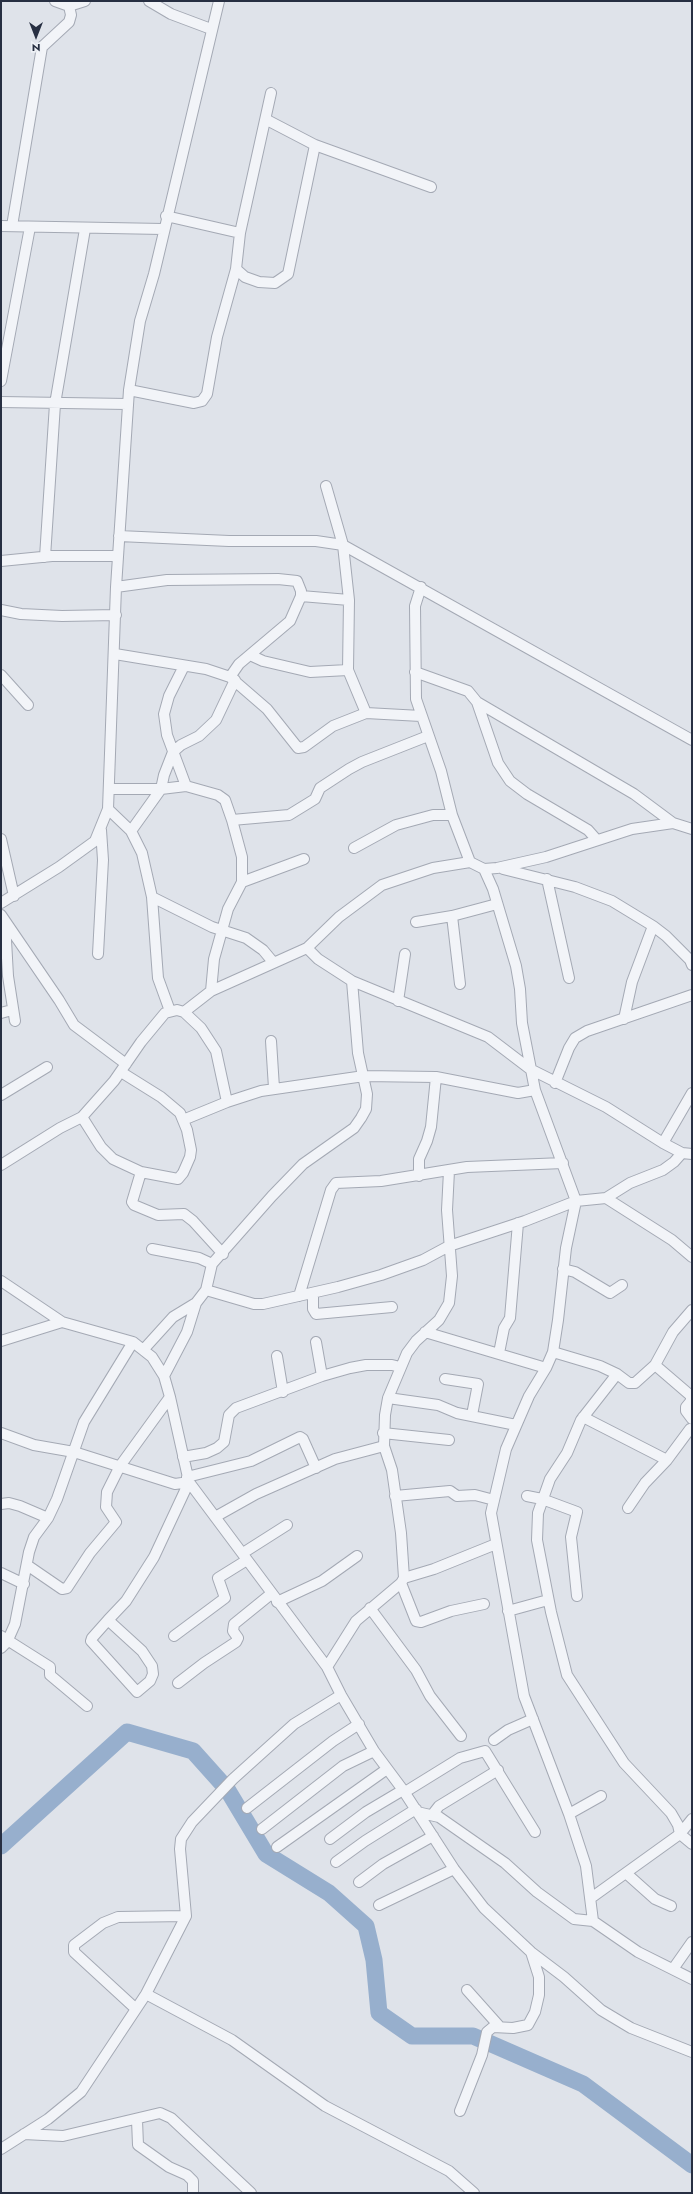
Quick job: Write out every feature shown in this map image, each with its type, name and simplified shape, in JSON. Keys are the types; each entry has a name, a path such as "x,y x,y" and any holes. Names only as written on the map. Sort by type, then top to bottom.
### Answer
{"street":[{"path":"55,1 69,6 86,1"},
{"path":"149,1 171,14 211,29"},
{"path":"1,903 78,855 94,841 101,828 108,809 115,654 116,587 127,404 140,321 154,274 166,216 218,1"},
{"path":"12,226 42,47 69,22 71,15 69,6"},
{"path":"129,390 194,403 202,400 207,394 217,337 236,269 240,234 271,94"},
{"path":"266,120 315,145 431,188"},
{"path":"236,269 245,277 259,282 275,283 288,274 315,145"},
{"path":"166,216 240,234"},
{"path":"1,226 85,229 163,229"},
{"path":"1,380 30,227"},
{"path":"45,557 55,404 85,229"},
{"path":"1,402 127,404"},
{"path":"326,486 343,545 350,600 348,670 366,713"},
{"path":"119,536 237,542 316,541 343,545 421,587 692,740"},
{"path":"1,561 45,557 118,556"},
{"path":"116,587 167,580 287,579 297,582 301,591 301,596 295,613 287,625 239,664 216,720 200,736 181,745 173,752 164,775 161,789 131,831"},
{"path":"421,587 415,606 416,699 441,771 452,815 470,862"},
{"path":"301,596 350,600"},
{"path":"1,610 21,614 62,616 116,615"},
{"path":"115,654 206,669 232,679 271,713 298,748 304,747 333,726 366,713 421,716"},
{"path":"250,655 264,661 310,672 348,670"},
{"path":"184,666 169,696 164,714 167,736 186,786"},
{"path":"415,672 468,691 477,702 498,763 510,780 527,794 588,830 596,840"},
{"path":"1,675 28,705"},
{"path":"477,702 634,794 673,823 692,829"},
{"path":"232,820 289,815 315,799 320,788 349,768 428,736"},
{"path":"109,789 161,789 186,786 218,795 225,800 242,857 242,882 228,909 214,959 210,991"},
{"path":"108,809 131,831 142,853 152,897 158,978 170,1011"},
{"path":"354,848 396,825 433,815 452,815"},
{"path":"184,1012 210,991 232,983 273,962 307,948 339,917 382,885 433,868 470,862 484,869 497,868 546,857 632,829 673,823"},
{"path":"98,954 103,860 101,828"},
{"path":"1,840 14,896"},
{"path":"242,882 304,859"},
{"path":"497,868 575,886 606,899 653,926 691,961"},
{"path":"484,869 511,948 520,989 522,1024 535,1090 553,1143 563,1163 576,1201 563,1269 553,1352 546,1368 529,1396 506,1449 491,1513 524,1696 569,1814 586,1866 593,1921"},
{"path":"547,879 569,978"},
{"path":"152,897 212,927 238,934 256,944 269,956 273,962"},
{"path":"416,922 452,916 497,904"},
{"path":"452,916 460,984"},
{"path":"3,918 6,989 15,1021"},
{"path":"3,918 59,1000 74,1025 124,1068 174,1107 183,1120 191,1150 190,1157 183,1173 178,1179 141,1172 107,1154 82,1117"},
{"path":"624,1019 632,982 653,926"},
{"path":"307,948 318,959 352,981 488,1037 530,1069 555,1083 606,1107 663,1143 682,1153 692,1154"},
{"path":"398,1001 405,954"},
{"path":"164,1376 187,1332 196,1303 206,1290 212,1264 223,1254 303,1164 354,1128 366,1109 367,1094 358,1053 352,981"},
{"path":"555,1083 569,1048 575,1038 588,1031 692,995"},
{"path":"1,1013 12,1010"},
{"path":"1,1165 60,1128 82,1117 124,1068 162,1016 170,1011 177,1010 184,1012 201,1028 216,1051 227,1102"},
{"path":"271,1041 274,1088"},
{"path":"1,1095 47,1067"},
{"path":"183,1120 227,1102 274,1088 364,1076 436,1077 518,1093 535,1090"},
{"path":"419,1176 419,1159 428,1141 431,1127 436,1077"},
{"path":"663,1143 692,1093"},
{"path":"206,1290 254,1304 313,1293 381,1275 423,1260 449,1246 518,1223 576,1201 606,1198 630,1183 664,1170 682,1153"},
{"path":"299,1296 331,1190 336,1183 381,1181 467,1167 563,1163"},
{"path":"449,1171 447,1210 452,1276 449,1303 439,1320 425,1332 408,1353 400,1367 388,1398 383,1433 384,1446 392,1470 401,1533 403,1580 416,1621 421,1622 451,1611 484,1604"},
{"path":"141,1172 132,1202 134,1205 158,1215 178,1213 184,1214 193,1221 223,1254"},
{"path":"606,1198 672,1240 692,1257"},
{"path":"499,1353 504,1328 510,1318 518,1223"},
{"path":"152,1249 198,1258 212,1264"},
{"path":"563,1269 575,1272 610,1294 622,1285"},
{"path":"1,1281 62,1322 133,1342 144,1349 152,1357 164,1376 188,1479 274,1598 327,1667 341,1695 374,1751 404,1791 454,1869 484,1908 531,1952 564,1977 600,2010 631,2028 692,2052"},
{"path":"313,1293 313,1309 316,1314 392,1307"},
{"path":"144,1349 173,1317 196,1303"},
{"path":"553,1352 600,1366 617,1374 629,1383 636,1383 655,1365 673,1332 692,1310"},
{"path":"1,1341 62,1322"},
{"path":"425,1332 546,1368"},
{"path":"87,1706 50,1675 50,1667 3,1642 19,1607 34,1537 48,1518 84,1422 133,1342"},
{"path":"316,1342 322,1376"},
{"path":"277,1356 283,1392"},
{"path":"183,1457 206,1453 217,1448 224,1442 232,1411 322,1376 366,1365 392,1365 400,1367"},
{"path":"628,1508 645,1483 666,1460 691,1424 686,1407 691,1401 691,1396 655,1365"},
{"path":"617,1374 583,1418 567,1453 550,1479 538,1513 537,1540 548,1600 567,1675 624,1763 671,1813 678,1825 680,1834 692,1844"},
{"path":"445,1379 478,1384 472,1416"},
{"path":"27,1565 62,1589 67,1588 90,1553 114,1525 114,1518 106,1507 107,1492 120,1466 170,1397"},
{"path":"388,1398 438,1405 457,1413 516,1425"},
{"path":"583,1418 666,1460"},
{"path":"1,1433 34,1445 74,1452 175,1484 251,1461 300,1437 304,1439 316,1468"},
{"path":"383,1433 449,1440"},
{"path":"215,1517 256,1494 334,1459 384,1446"},
{"path":"108,1620 142,1651 152,1666 153,1674 150,1681 137,1692 92,1643 92,1638 108,1620 126,1601 154,1557 188,1479"},
{"path":"395,1496 450,1491 457,1496 475,1495 494,1500"},
{"path":"527,1496 542,1499 577,1512 570,1537 577,1596"},
{"path":"1,1504 9,1503 20,1506 48,1518"},
{"path":"174,1636 225,1598 218,1578 287,1524"},
{"path":"327,1667 356,1621 403,1580 496,1544"},
{"path":"178,1683 204,1662 236,1642 238,1638 233,1631 234,1624 274,1598 322,1581 357,1556"},
{"path":"1,1574 24,1584"},
{"path":"508,1611 548,1600"},
{"path":"370,1608 416,1670 430,1696 461,1736"},
{"path":"1,2148 48,2119 81,2092 146,1994 186,1916 187,1904 181,1875 180,1849 181,1839 192,1822 233,1779 294,1724 341,1695"},
{"path":"494,1740 508,1730 533,1719"},
{"path":"246,1808 332,1741 359,1724"},
{"path":"262,1829 343,1766 374,1751"},
{"path":"330,1839 366,1812 460,1758 482,1751 487,1752 535,1832"},
{"path":"277,1847 387,1769"},
{"path":"432,1815 439,1806 498,1770"},
{"path":"569,1814 601,1796"},
{"path":"336,1862 365,1841 416,1811 439,1816 505,1863 537,1892 574,1919 593,1921 638,1952 692,1979"},
{"path":"591,1898 627,1874 680,1834 692,1819"},
{"path":"359,1882 383,1864 433,1836"},
{"path":"379,1905 454,1869"},
{"path":"627,1874 655,1899 671,1906"},
{"path":"136,2009 74,1952 74,1945 103,1923 118,1917 186,1916"},
{"path":"673,1969 692,1942"},
{"path":"460,2111 482,2055 487,2032 493,2027 500,2026 514,2028 528,2025 535,2012 539,1995 539,1978 531,1952"},
{"path":"466,1990 500,2026"},
{"path":"146,1994 232,2040 325,2106 449,2171 474,2193"},
{"path":"24,2134 63,2136 137,2120 160,2113 170,2118 251,2193"},
{"path":"137,2120 138,2145 169,2167 187,2175 193,2181 193,2193"}],"waterway":[{"path":"1,1846 127,1732 193,1751 227,1789 266,1854 329,1893 366,1926 374,1960 379,2013 412,2036 473,2036 583,2084 692,2165"}]}
